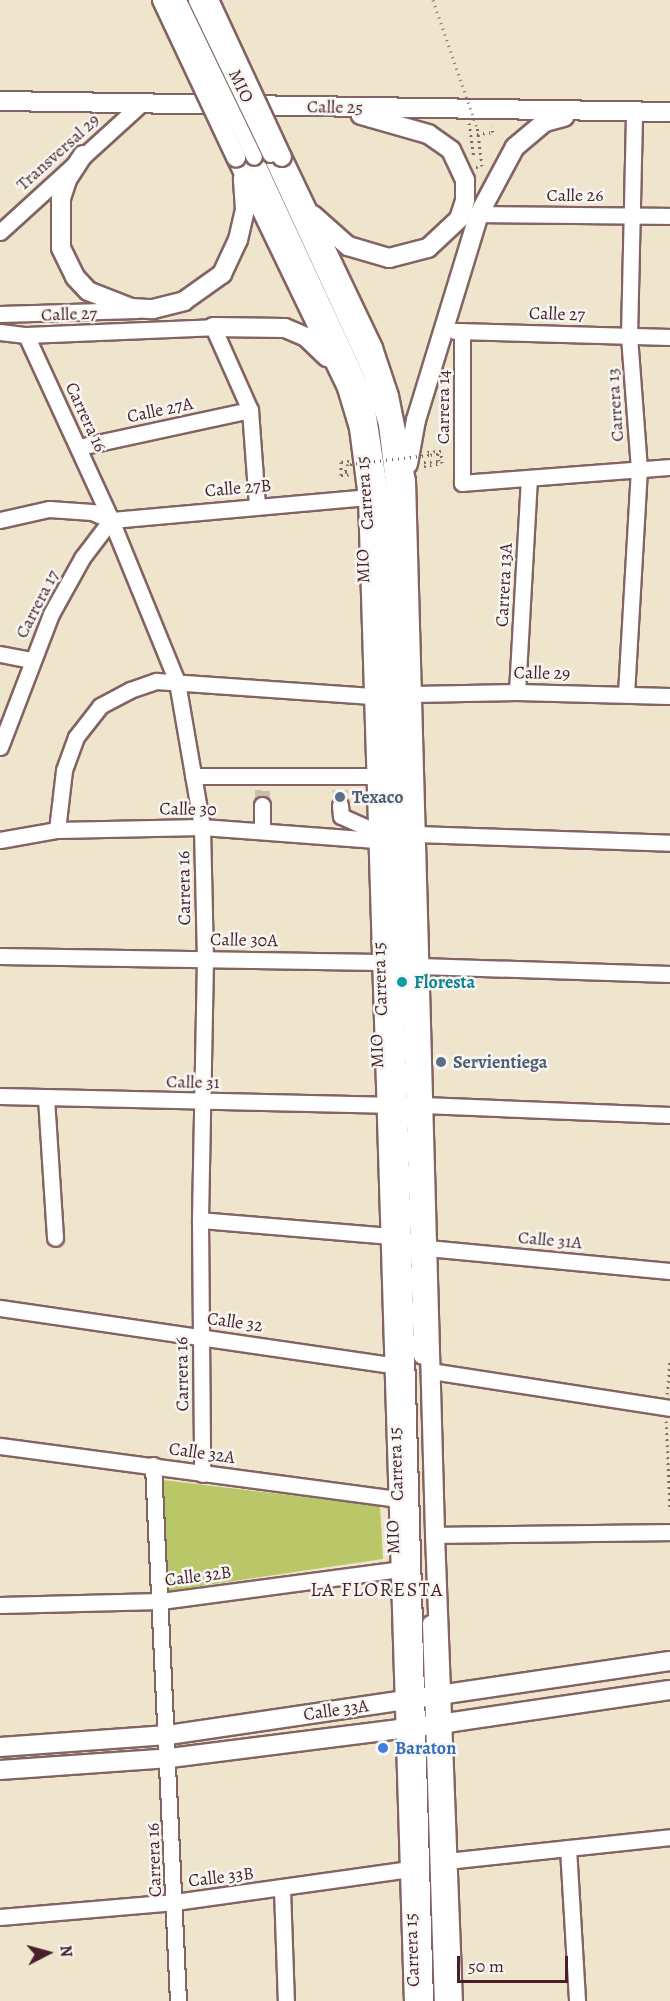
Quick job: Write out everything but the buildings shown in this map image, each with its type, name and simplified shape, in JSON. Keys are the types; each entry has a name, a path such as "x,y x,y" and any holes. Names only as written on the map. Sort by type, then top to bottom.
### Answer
{"main road":[{"name":"Carrera 15","path":"162,0 257,159 306,208 373,348 389,396 406,481 435,1534 424,1698 425,1726 447,1861 453,2001"},
{"name":"Carrera 15","path":"209,0 257,159 341,375 359,428 368,497 371,696 400,1569 424,1698 425,1726 410,1869 414,2001"},
{"name":"Calle 25","path":"0,100 330,108 670,112"},
{"path":"306,208 348,246 389,258 410,255 438,241 453,228 465,200 460,163 436,139 402,125 330,108"},
{"path":"406,481 416,420 479,214 515,147 545,122 578,112"},
{"path":"83,155 67,180 61,199 59,228 65,258 88,291 112,303 143,309 184,301 222,274 235,252 257,159"},
{"path":"213,327 296,331 315,343 341,375"},
{"name":"Calle 33A","path":"0,1747 168,1735 670,1661"},
{"name":"Calle 33A","path":"0,1770 170,1758 425,1726 670,1690"}],"street":[{"name":"MIO","path":"178,0 257,159 365,396 381,500 424,1698"},
{"name":"MIO","path":"196,0 257,159"},
{"name":"Transversal 29","path":"0,232 143,102"},
{"name":"Carrera 13","path":"626,694 639,469 629,336 634,112"},
{"name":"Calle 26","path":"479,214 670,216"},
{"path":"0,314 102,314 143,309"},
{"path":"213,327 250,410 257,506"},
{"name":"Calle 27","path":"0,332 26,335 213,327"},
{"name":"Calle 27","path":"442,331 670,337"},
{"name":"Carrera 14","path":"462,331 462,483 529,479"},
{"name":"Carrera 16","path":"26,335 111,520 177,682 202,826 205,959 200,1220 202,1474"},
{"name":"Calle 27A","path":"79,447 250,410"},
{"path":"529,479 670,467"},
{"name":"Carrera 13A","path":"518,692 529,479"},
{"name":"Calle 27B","path":"111,520 368,497"},
{"path":"0,520 49,510 93,512 111,520"},
{"name":"Carrera 17","path":"0,747 30,660 51,614 82,558 111,520"},
{"path":"0,654 30,660"},
{"path":"57,830 64,770 76,737 100,706 156,681 371,696"},
{"name":"Calle 29","path":"413,694 518,692 670,696"},
{"path":"193,776 263,782 339,782 374,776"},
{"path":"262,805 262,831"},
{"path":"342,837 341,811 376,836"},
{"name":"Calle 30","path":"0,840 57,830 202,826 342,837 376,836"},
{"path":"416,834 670,843"},
{"name":"Calle 30A","path":"0,956 380,962"},
{"path":"419,966 670,974"},
{"name":"Calle 31","path":"0,1096 385,1105"},
{"path":"46,1098 56,1238"},
{"path":"423,1105 670,1115"},
{"path":"200,1220 389,1236"},
{"name":"Calle 31A","path":"427,1248 670,1270"},
{"name":"Calle 32","path":"0,1308 393,1365"},
{"path":"431,1371 668,1407"},
{"name":"Calle 32A","path":"0,1446 398,1499"},
{"name":"Carrera 16","path":"153,1466 170,1758 178,2001"},
{"path":"435,1534 670,1532"},
{"name":"Calle 32B","path":"0,1605 161,1601 400,1569"},
{"path":"425,1726 425,2001"},
{"path":"425,1726 442,2001"},
{"path":"447,1861 670,1837"},
{"path":"568,1848 577,2001"},
{"name":"Calle 33B","path":"0,1917 175,1902 282,1889 410,1869"},
{"path":"282,1889 286,2001"}],"path":[{"path":"433,0 477,128 482,166 475,167 470,125"},
{"path":"477,134 493,132 492,126 483,126"},
{"path":"350,464 429,455 438,454 439,461 424,463 424,452 441,451 442,463 424,466"},
{"path":"670,1359 668,1407 670,1509"}],"green space":[{"path":"163,1480 380,1506 383,1559 167,1591"}],"tunnel":[{"path":"262,805 263,787"},
{"path":"340,789 340,805"}],"place":[{"name":"Texaco","path":"340,797"},
{"name":"Floresta","path":"402,982"},
{"name":"Servientiega","path":"441,1062"},
{"name":"Baraton","path":"383,1748"}],"district":[{"name":"LA FLORESTA","path":"377,1589"}]}
